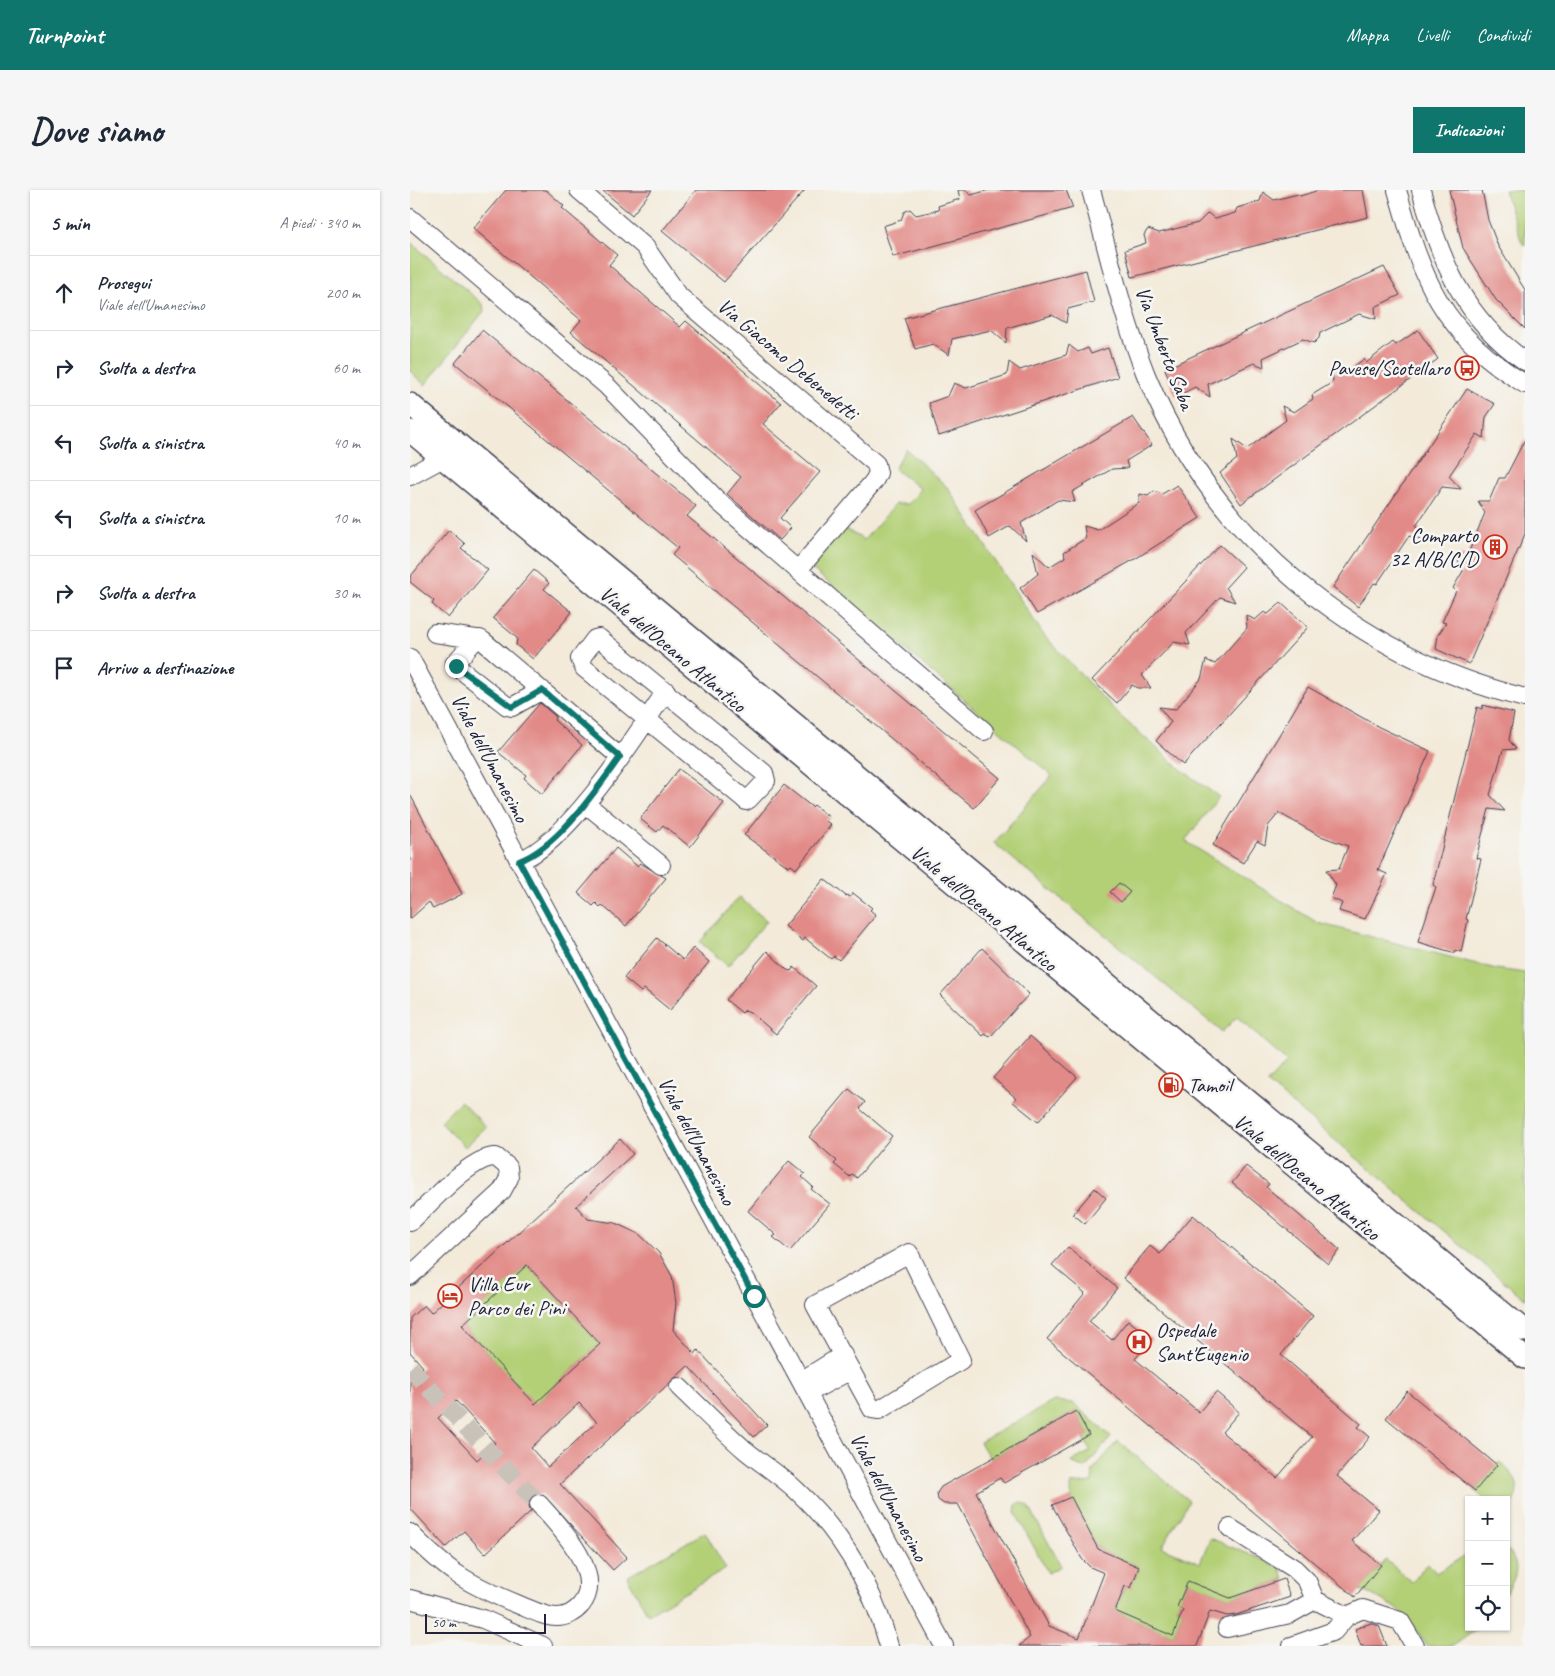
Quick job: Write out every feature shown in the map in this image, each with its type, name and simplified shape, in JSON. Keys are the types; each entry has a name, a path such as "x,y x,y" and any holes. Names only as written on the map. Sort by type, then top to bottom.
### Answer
{"main road":[{"name":"Viale dell'Oceano Atlantico","path":"410,404 1525,1331"},
{"name":"Viale dell'Oceano Atlantico","path":"410,431 1525,1358"}],"street":[{"name":"Via Giacomo Debenedetti","path":"579,190 649,252 679,296 876,464 878,473 874,481 798,570"},
{"name":"Via Umberto Saba","path":"1092,190 1129,323 1146,374 1182,446 1209,488 1230,514 1282,570 1350,622 1393,648 1428,665 1479,684 1525,698"},
{"path":"1397,190 1423,272 1446,312 1479,350 1525,384"},
{"path":"1422,190 1440,254 1462,295 1480,321 1508,349 1525,361"},
{"path":"1406,221 1428,215"},
{"path":"410,218 617,396 711,495 984,731"},
{"path":"410,476 444,458"},
{"path":"435,633 483,641 620,757"},
{"path":"476,639 457,660 456,666 512,707 542,690"},
{"path":"595,639 603,640 666,691 764,773 766,781 746,800 584,668 580,659 595,639"},
{"name":"Viale dell'Umanesimo","path":"410,658 944,1646"},
{"path":"519,861 537,852 586,804 666,691"},
{"path":"586,804 661,864"},
{"path":"410,1222 468,1169 481,1160 496,1157 508,1167 509,1178 502,1191 410,1276"},
{"path":"909,1253 960,1360 879,1410 872,1409 847,1362 815,1305 909,1253"},
{"path":"805,1387 847,1362"},
{"path":"679,1387 748,1452 796,1490 823,1519 851,1557 866,1583 878,1610 889,1646"},
{"path":"410,1533 444,1566 470,1584 547,1615 567,1615 579,1607 585,1598 588,1582 587,1574 569,1540 539,1504"},
{"path":"1230,1528 1295,1569 1307,1581 1315,1600 1347,1616"},
{"path":"410,1599 477,1617 543,1646"},
{"path":"1227,1628 1290,1614 1315,1600"},
{"path":"1292,1646 1334,1631 1347,1616 1363,1609 1396,1618 1403,1625 1415,1646"}],"green space":[{"path":"1504,190 1525,190 1525,246 1522,243"},
{"path":"410,242 483,304 484,311 425,385 410,371"},
{"path":"906,449 947,487 1043,634 1119,715 1182,770 1219,797 1185,841 1318,923 1496,969 1525,973 1525,1299 1267,1083 1287,1062 1237,1017 1222,1032 994,843 1052,776 810,567 842,527 864,540 895,504 908,504 921,489 894,469"},
{"path":"739,897 767,921 728,966 700,942"},
{"path":"461,1101 486,1127 465,1147 440,1122"},
{"path":"527,1265 600,1344 535,1404 462,1325"},
{"path":"1054,1401 1073,1403 1111,1437 1085,1468 1071,1462 1091,1451 1083,1438 1089,1435 1076,1411 990,1459 980,1442"},
{"path":"1118,1441 1189,1501 1162,1547 1200,1563 1210,1538 1280,1567 1284,1579 1230,1598 1188,1581 1177,1607 1183,1610 1173,1636 1115,1611 1125,1586 1131,1588 1139,1567 1104,1552 1093,1543 1071,1497 1071,1484 1092,1482 1093,1470"},
{"path":"1499,1462 1507,1468 1516,1480 1517,1492 1510,1508 1510,1496 1481,1496 1475,1491"},
{"path":"1021,1502 1028,1505 1061,1566 1048,1573 1015,1512 1016,1505"},
{"path":"705,1532 726,1569 648,1614 627,1577"},
{"path":"1510,1554 1516,1566 1515,1576 1510,1585"},
{"path":"1465,1555 1465,1631 1474,1631 1453,1646 1426,1646 1420,1635 1399,1611 1382,1600 1360,1590 1386,1560 1412,1582 1428,1563 1436,1573"}],"building":[{"path":"506,190 546,190 564,206 562,208 617,255 609,265 680,327 686,321 781,403 763,424 820,472 780,518 791,528 780,540 727,494 741,477 571,332 581,320 473,228"},
{"path":"602,190 652,190 632,215"},
{"path":"696,190 805,190 724,282 662,231"},
{"path":"958,190 965,190 971,195 989,190 1066,190 1073,208 893,257 883,226 901,220 904,212 910,209 916,215 939,210 938,206 960,199"},
{"path":"1319,190 1363,190 1368,217 1132,277 1125,250 1146,243 1144,235 1148,229 1159,233 1198,223 1208,213 1215,219 1235,213 1237,208 1260,201 1263,192 1274,200 1298,194 1300,196"},
{"path":"1449,190 1482,190 1488,220 1498,246 1525,290 1525,329 1496,300 1463,248"},
{"path":"1384,267 1400,295 1375,307 1376,319 1359,314 1320,333 1319,338 1314,343 1303,339 1263,358 1264,367 1254,363 1208,384 1210,397 1195,387 1176,397 1165,369"},
{"path":"1086,270 1094,302 1068,309 1066,323 1052,315 1007,328 1006,343 991,330 952,339 949,355 933,344 915,349 904,318"},
{"path":"482,330 696,506 687,516 1000,778 974,808 672,555 678,548 455,363"},
{"path":"1418,330 1438,359 1241,504 1220,473 1237,459 1233,439 1247,449 1286,420 1282,406 1294,412 1313,399 1312,395 1333,382 1332,372 1345,373 1364,359 1366,363 1393,342 1396,345"},
{"path":"1069,345 1078,352 1088,348 1091,354 1108,348 1118,377 939,436 929,403 948,396 954,383 966,388 1007,375 1009,362 1020,370 1066,355"},
{"path":"1467,389 1495,404 1486,417 1484,438 1477,434 1449,476 1461,489 1442,487 1416,526 1433,542 1409,536 1377,584 1374,583 1358,607 1333,587"},
{"path":"1133,417 1152,445 1126,461 1128,468 1112,469 1072,492 1075,502 1058,500 1021,523 1026,541 1010,526 989,538 975,510"},
{"name":"Comparto 32 A/B/C/D","path":"1525,439 1525,534 1469,664 1436,649 1438,635 1446,623 1442,622 1456,591 1453,588 1463,571 1456,556 1467,556 1485,513 1478,501 1489,501 1499,478 1505,478"},
{"path":"1177,485 1200,518 1135,559 1037,614 1020,588 1038,574 1033,552 1049,567 1065,557 1064,552 1086,538 1084,526 1098,530 1139,503 1140,494 1148,496 1154,491 1162,494"},
{"path":"449,530 465,544 461,548 488,570 448,618 432,604 434,601 410,582 410,577"},
{"path":"1220,545 1244,567 1226,587 1235,602 1220,597 1186,633 1190,645 1174,642 1142,675 1151,688 1138,688 1132,685 1117,703 1092,680"},
{"path":"534,570 549,583 544,589 572,612 533,659 516,645 517,638 493,618"},
{"path":"1281,603 1308,627 1183,765 1156,741 1171,722 1159,707 1176,709 1201,679 1206,660 1215,664 1247,628 1246,615 1255,620 1264,612 1268,614"},
{"path":"1308,687 1379,727 1430,751 1378,870 1387,874 1365,919 1339,911 1342,903 1331,898 1336,885 1326,870 1339,869 1348,846 1318,835 1279,813 1268,826 1265,845 1257,841 1243,863 1213,845"},
{"path":"540,703 556,717 554,720 582,745 542,794 524,778 526,775 498,752"},
{"path":"1483,705 1514,713 1509,740 1516,749 1503,750 1490,795 1505,811 1489,809 1476,858 1481,859 1466,919 1468,920 1461,952 1455,950 1455,953 1418,942 1436,887 1433,885 1477,707 1482,709"},
{"path":"679,769 724,803 690,847 663,825 657,832 640,819"},
{"path":"784,785 812,807 814,805 829,817 826,821 831,825 796,869 791,865 789,867 744,835"},
{"path":"410,794 462,894 433,909 429,902 410,919"},
{"path":"616,848 637,866 640,863 666,878 626,926 602,905 600,907 596,903 593,906 578,893"},
{"path":"824,879 846,896 850,897 853,893 872,908 870,910 876,915 839,960 834,956 831,959 805,938 803,941 785,926"},
{"path":"1119,883 1130,892 1121,902 1110,892"},
{"path":"657,938 683,960 693,948 709,962 670,1010 644,989 641,992 624,978"},
{"path":"982,948 1029,994 990,1037 985,1034 983,1036 940,995"},
{"path":"767,951 787,970 791,971 794,967 816,986 776,1034 750,1012 745,1010 742,1013 726,1000"},
{"path":"1030,1036 1077,1077 1038,1122 1013,1102 1016,1098 993,1078"},
{"path":"849,1089 865,1102 860,1109 892,1136 857,1178 852,1174 850,1177 834,1164 837,1161 809,1137"},
{"path":"620,1139 633,1154 576,1206 588,1219 615,1223 639,1234 659,1253 672,1276 676,1303 673,1330 695,1354 698,1350 767,1425 754,1437 688,1366 560,1484 627,1557 613,1570 542,1494 532,1497 529,1506 531,1511 485,1554 464,1531 446,1547 410,1508 410,1379 423,1367 410,1352 410,1318 424,1305 431,1313","holes":["527,1265 600,1344 535,1404 462,1325","456,1401 495,1443 477,1460 438,1418","579,1403 597,1422 548,1467 531,1448"]},
{"path":"789,1161 805,1174 802,1177 813,1187 811,1189 830,1204 790,1251 773,1237 776,1235 748,1211"},
{"path":"1246,1166 1269,1184 1266,1187 1340,1250 1328,1264 1232,1183"},
{"path":"1095,1188 1106,1198 1085,1224 1073,1214"},
{"path":"1193,1215 1313,1316 1281,1355 1361,1424 1358,1427 1370,1437 1337,1476 1379,1510 1352,1541 1381,1565 1355,1597 1047,1339 1085,1293 1052,1265 1068,1247 1117,1288 1089,1321 1112,1340 1128,1320 1152,1339 1135,1359 1199,1412 1216,1392 1222,1397 1239,1412 1222,1432 1277,1478 1312,1437 1123,1278 1150,1246 1160,1254"},
{"path":"1407,1391 1497,1465 1475,1491 1386,1418"},
{"path":"1076,1411 1089,1435 1004,1483 1000,1478 976,1492 1049,1626 1079,1638 1104,1573 1090,1567 1082,1559 1052,1505 1071,1497 1098,1549 1139,1567 1131,1588 1125,1586 1115,1611 1173,1636 1183,1610 1177,1607 1188,1581 1230,1598 1284,1579 1290,1597 1236,1615 1227,1616 1210,1611 1197,1646 1019,1646 1030,1637 958,1504 944,1504 938,1500 937,1493 941,1487"},
{"path":"1371,1623 1379,1626 1387,1646 1361,1646 1355,1629"}],"tunnel":[{"path":"410,1368 539,1504"}],"place":[{"name":"Pavese/Scotellaro","path":"1467,368"},
{"name":"Comparto 32 A/B/C/D","path":"1495,547"},
{"name":"Tamoil","path":"1171,1085"},
{"name":"Villa Eur Parco dei Pini","path":"450,1296"},
{"name":"Ospedale Sant'Eugenio","path":"1139,1342"}],"route":[{"path":"456,666 507,706 512,707 542,690 620,757 586,804 537,852 519,861 754,1296"}]}
